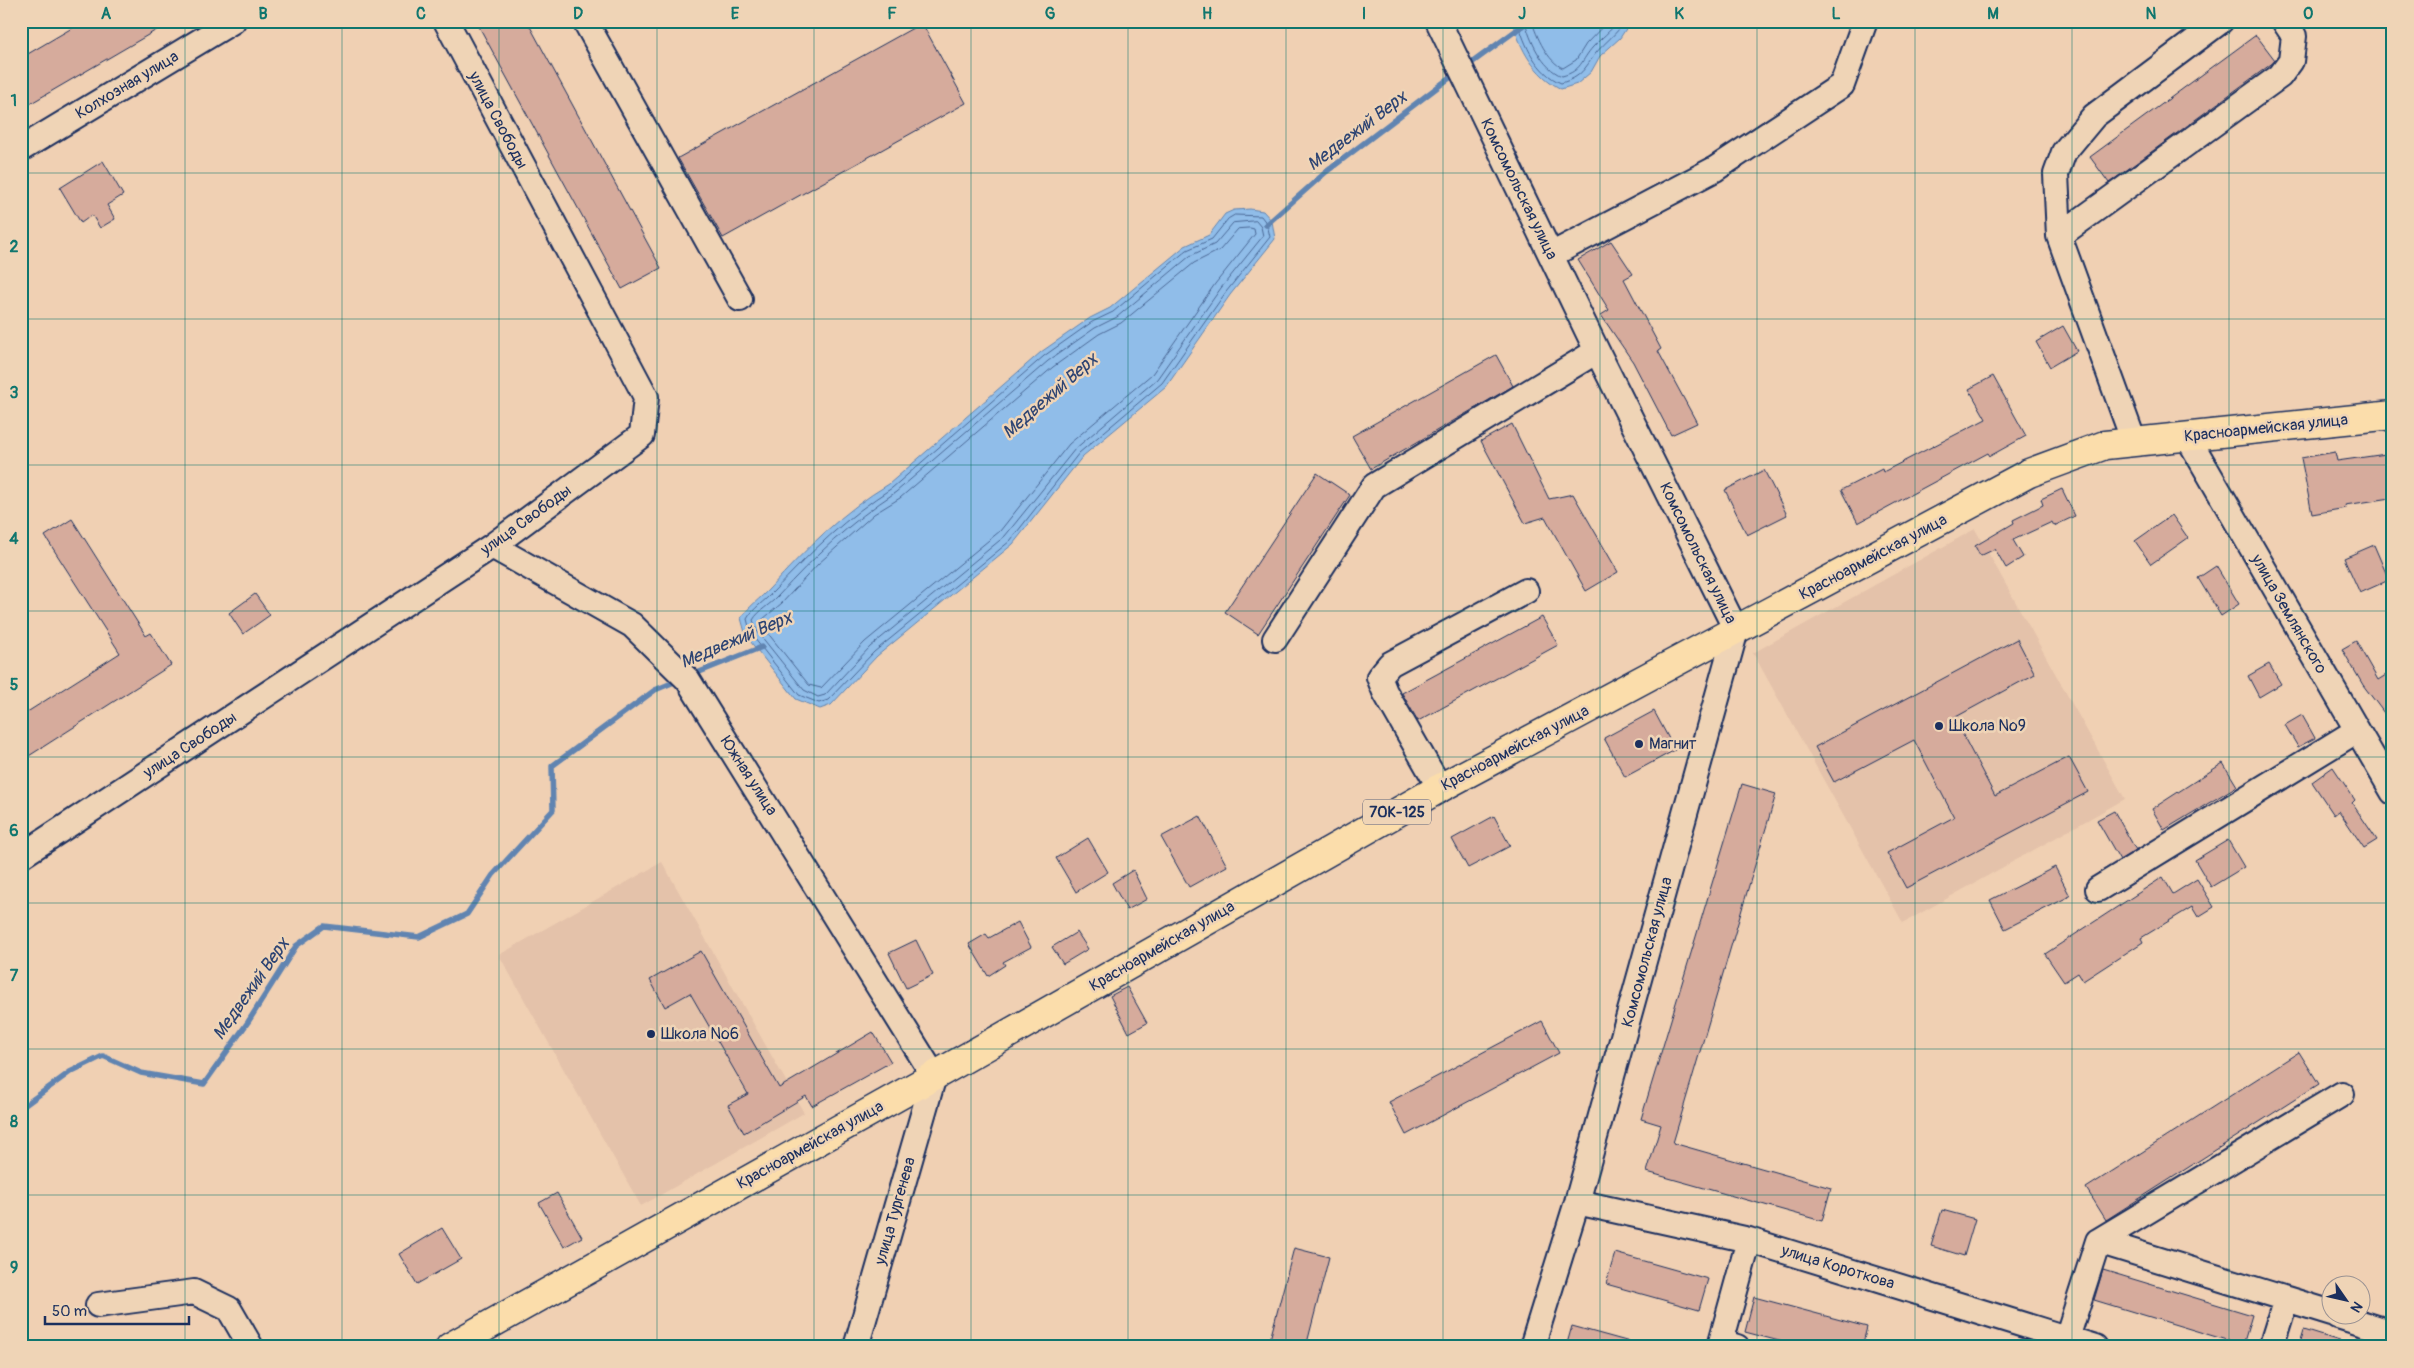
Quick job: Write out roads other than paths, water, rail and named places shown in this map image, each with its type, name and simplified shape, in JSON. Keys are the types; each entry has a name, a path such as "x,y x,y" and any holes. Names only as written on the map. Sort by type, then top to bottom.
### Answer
{"main road":[{"name":"Красноармейская улица","path":"450,1347 934,1076 1440,788 2029,473 2105,445 2393,415"}],"street":[{"name":"Колхозная улица","path":"21,149 233,21"},
{"name":"улица Свободы","path":"21,856 492,546 642,435 646,396 446,21"},
{"path":"585,21 740,299"},
{"name":"Комсомольская улица","path":"1438,21 1597,351 1736,630 1577,1202 1532,1347"},
{"path":"1551,255 1715,169 1842,85 1865,21"},
{"path":"2134,442 2059,236 2056,174 2064,152 2094,116 2221,21"},
{"path":"2059,236 2280,76 2291,61 2294,36 2284,21"},
{"path":"1275,639 1374,486 1597,351"},
{"name":"улица Землянского","path":"2187,436 2356,732 2393,792"},
{"name":"Южная улица","path":"492,546 632,625 688,680 934,1076"},
{"path":"1440,788 1385,692 1380,677 1390,664 1526,591"},
{"path":"2098,889 2356,732"},
{"name":"улица Тургенева","path":"856,1347 934,1076"},
{"path":"2067,1338 2098,1241 2342,1094"},
{"name":"улица Короткова","path":"1577,1202 1749,1240 2095,1347"},
{"path":"1737,1347 1721,1342 1749,1240"},
{"path":"2098,1241 2322,1311"},
{"path":"98,1305 194,1292 229,1309 251,1347"},
{"path":"2271,1347 2286,1299"},
{"path":"2372,1326 2393,1332"}],"water":[{"path":"1513,21 1631,21 1620,38 1600,56 1591,72 1577,84 1561,89 1551,83 1536,69 1524,51"},
{"path":"1250,209 1263,211 1272,221 1275,239 1230,295 1166,387 1083,456 1013,544 877,656 831,705 820,709 796,699 746,636 741,618 748,610 797,559 841,518 889,484 1041,352 1090,318 1110,308 1185,246 1209,235 1225,214 1234,210"}],"waterway":[{"name":"Медвежий Верх","path":"1466,67 1529,21"},
{"name":"Медвежий Верх","path":"1266,225 1326,172 1456,73"},
{"name":"Медвежий Верх","path":"692,675 762,647"},
{"name":"Медвежий Верх","path":"21,1108 70,1072 103,1056 141,1073 204,1084 248,1022 296,946 324,926 419,937 467,914 493,875 553,810 552,766 655,690 679,680"}],"place":[{"name":"Школа №9","path":"1939,726"},
{"name":"Магнит","path":"1639,744"},
{"name":"Школа №6","path":"651,1034"}]}
